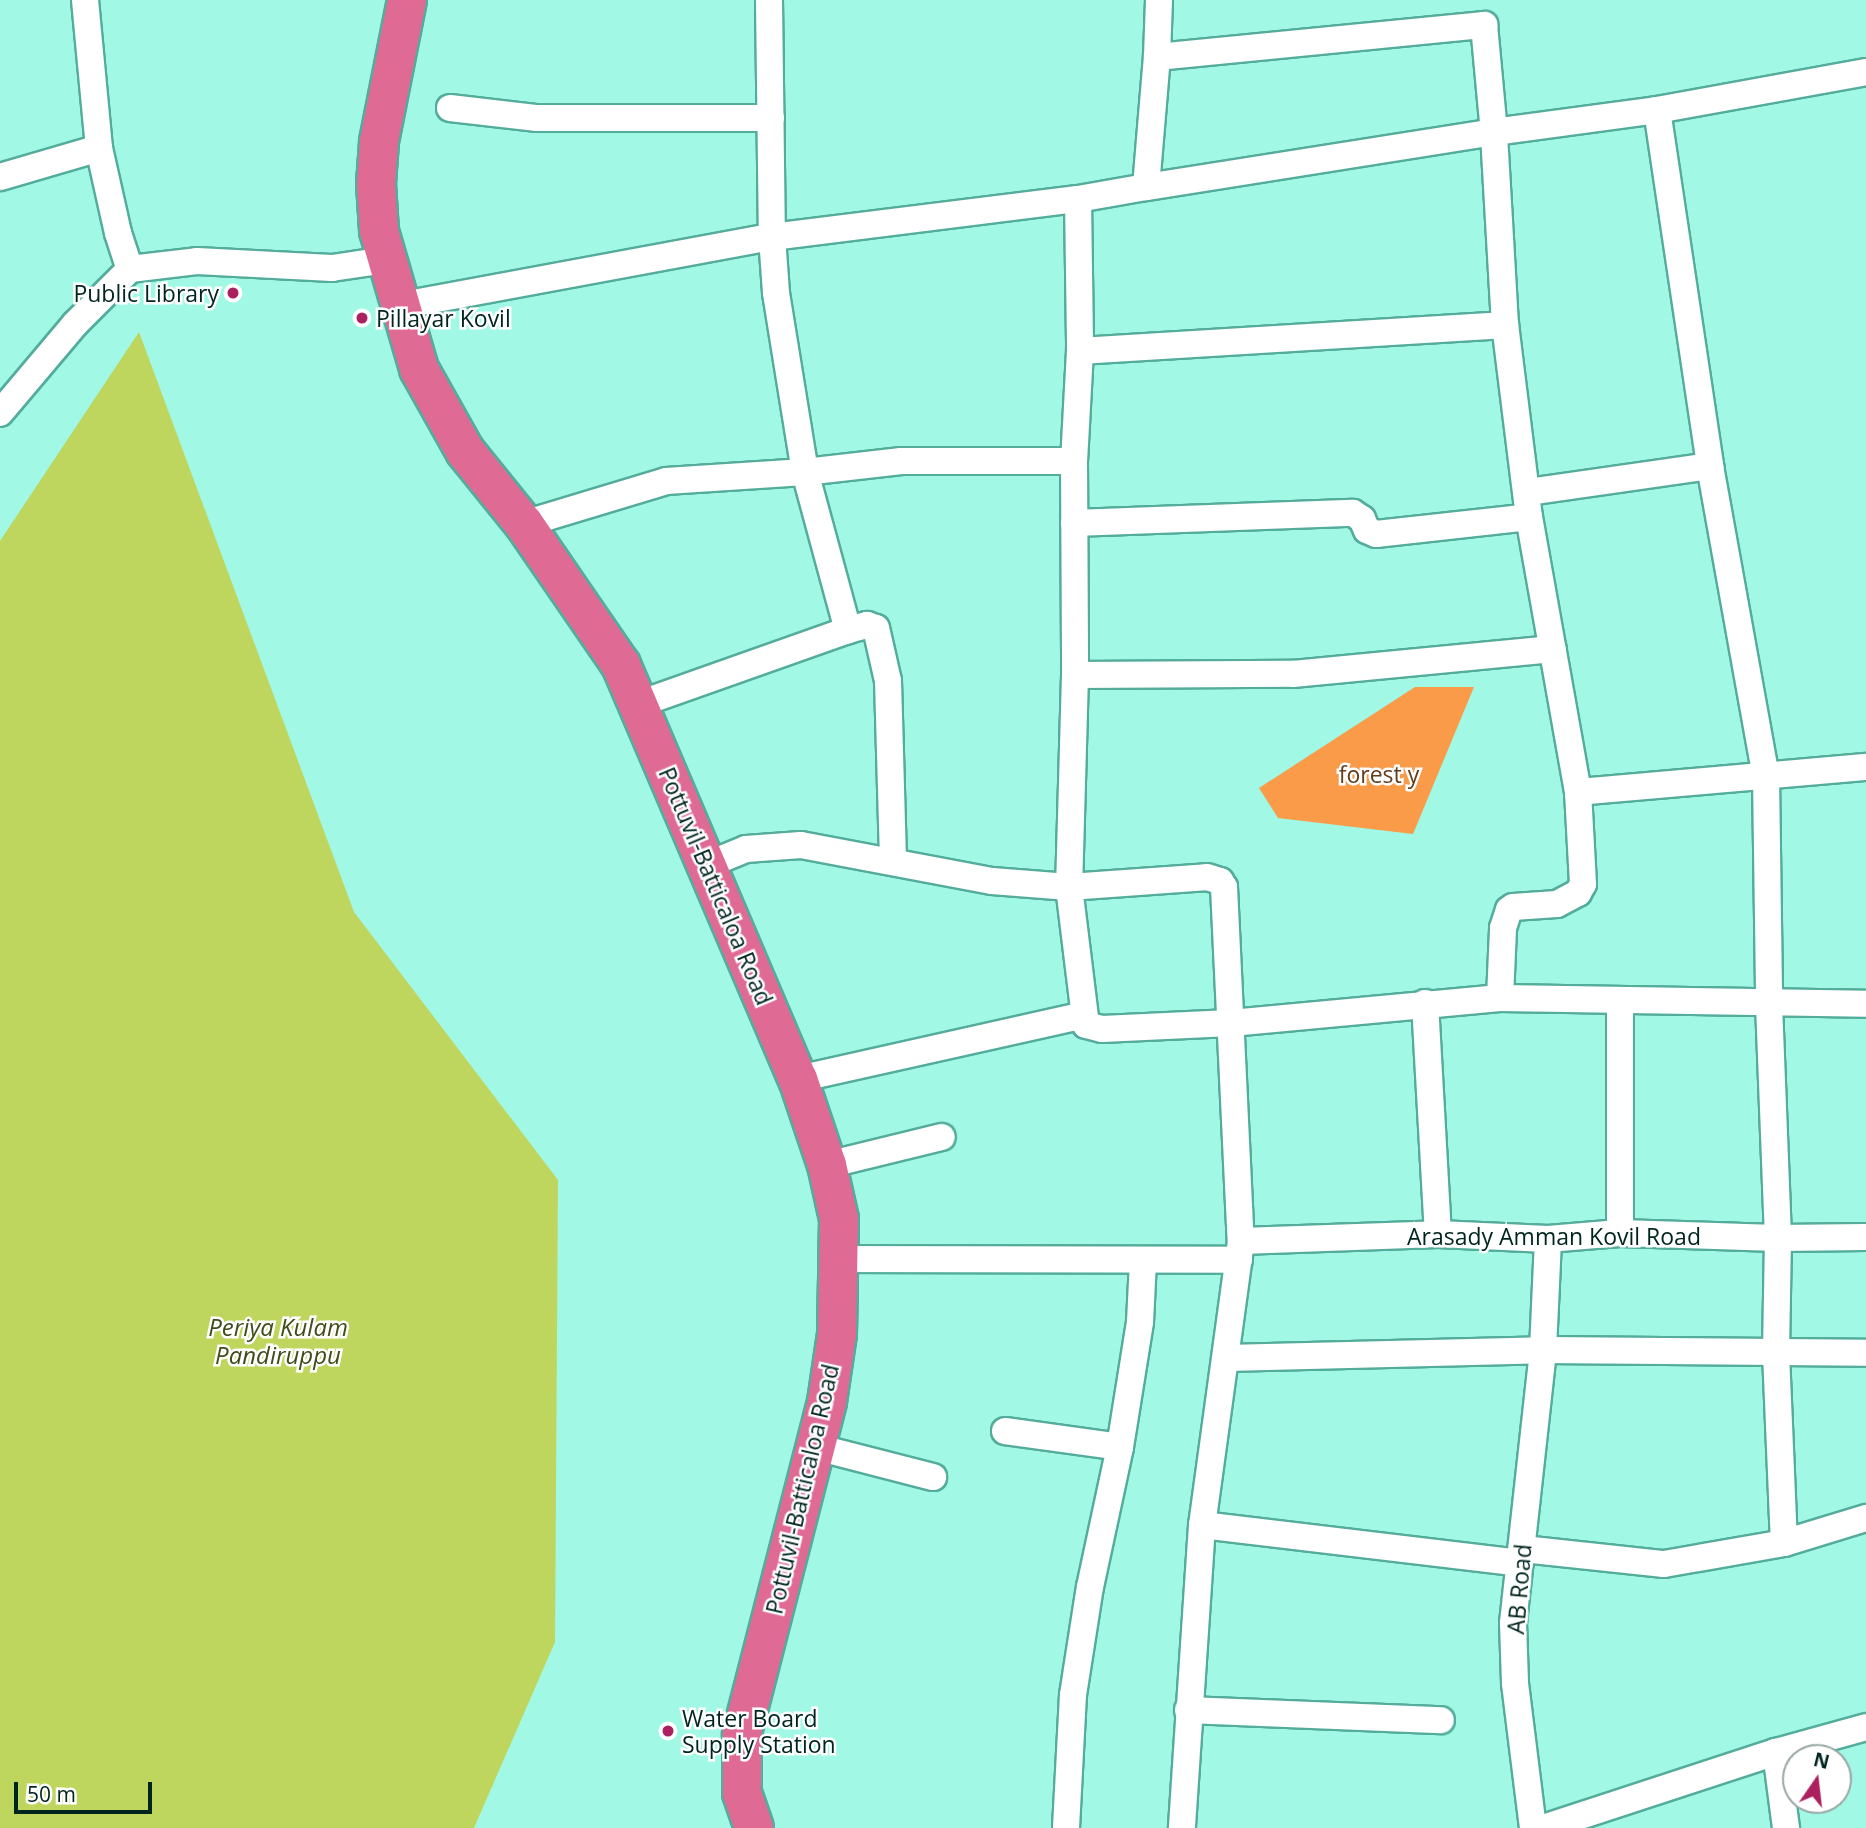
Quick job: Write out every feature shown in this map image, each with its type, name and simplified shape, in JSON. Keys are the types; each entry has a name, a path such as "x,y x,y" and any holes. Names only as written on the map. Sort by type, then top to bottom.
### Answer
{"highway":[{"name":"Pottuvil-Batticaloa Road","path":"407,0 377,163 379,231 398,306 419,369 465,452 524,524 621,665 798,1079 827,1165 839,1219 837,1334 827,1402 743,1734 742,1793 754,1828"}],"street":[{"path":"85,0 99,148 118,233 130,269"},
{"path":"769,0 772,237 776,293 805,472 848,630"},
{"path":"1146,187 1157,57 1158,0"},
{"path":"1157,57 1483,13 1505,325 1529,505 1578,792 1583,884 1578,893 1557,904 1513,907 1509,910 1503,928 1500,998"},
{"path":"398,306 772,237 1079,199 1493,132 1657,110 1866,72"},
{"path":"450,107 537,118 771,118"},
{"path":"1657,110 1710,466 1766,776 1769,1004 1778,1238 1776,1353 1783,1544"},
{"path":"0,177 99,148"},
{"path":"1079,199 1080,351 1074,461 1075,675 1069,887 1086,1025 1102,1029 1231,1023 1500,998 1866,1004"},
{"path":"0,413 75,324 130,269 197,261 332,268 386,260"},
{"path":"1080,351 1505,325"},
{"path":"524,524 666,481 805,472 901,461 1074,461"},
{"path":"1074,523 1353,513 1362,519 1367,530 1376,534 1529,505 1710,466"},
{"path":"639,704 848,630 867,625 876,628 888,681 893,861"},
{"path":"1075,675 1293,674 1553,649"},
{"path":"1578,792 1866,767"},
{"path":"707,865 746,849 801,845 992,881 1069,887 1207,877 1220,881 1224,887 1240,1250 1202,1525 1182,1828"},
{"path":"1620,1002 1620,1233"},
{"path":"1425,1003 1438,1234"},
{"path":"798,1079 1084,1015"},
{"path":"827,1165 942,1137"},
{"name":"Arasady Amman Kovil Road","path":"840,1259 1143,1261 1240,1250 1438,1234 1548,1239 1620,1233 1778,1238 1866,1237"},
{"name":"AB Road","path":"1534,1828 1515,1683 1513,1623 1544,1350 1548,1239"},
{"path":"1066,1828 1073,1695 1090,1587 1120,1447 1140,1322 1143,1261"},
{"path":"1226,1358 1544,1350 1866,1353"},
{"path":"1005,1431 1120,1447"},
{"path":"816,1447 933,1477"},
{"path":"1202,1525 1522,1556 1664,1564 1783,1544 1866,1518"},
{"path":"1188,1710 1441,1720"},
{"path":"1543,1828 1776,1752 1866,1727"},
{"path":"1776,1752 1786,1828"}],"green space":[{"name":"forest y","path":"1415,687 1474,687 1413,834 1278,818 1259,788"}],"water":[{"name":"Periya Kulam Pandiruppu","path":"139,332 354,912 558,1180 555,1642 474,1828 0,1828 0,541"}],"place":[{"name":"Public Library","path":"233,293"},
{"name":"Pillayar Kovil","path":"362,318"},
{"name":"Water Board Supply Station","path":"668,1731"}]}
